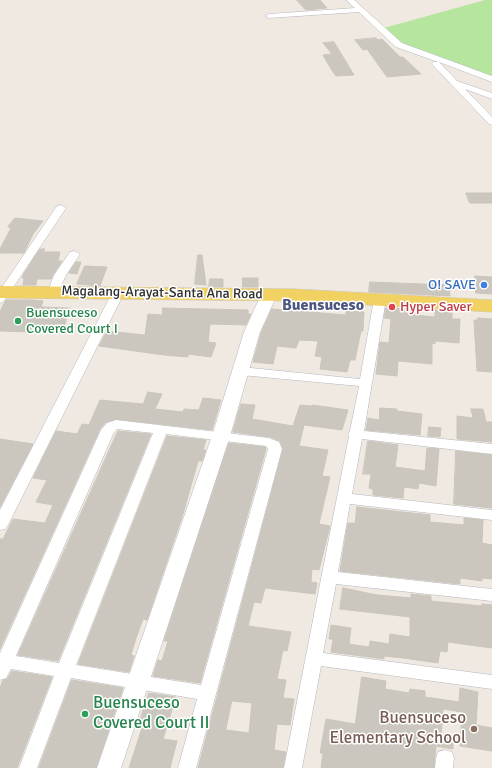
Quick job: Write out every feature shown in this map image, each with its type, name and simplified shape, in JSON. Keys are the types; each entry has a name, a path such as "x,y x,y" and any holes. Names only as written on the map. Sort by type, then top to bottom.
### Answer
{"main road":[{"name":"Magalang-Arayat-Santa Ana Road","path":"2,294 54,291 269,295 380,299 492,306"}],"street":[{"path":"350,0 399,45 492,80"},
{"path":"269,16 360,10"},
{"path":"436,64 492,122"},
{"path":"453,82 492,96"},
{"path":"2,294 61,208"},
{"path":"54,291 60,276 74,254"},
{"path":"0,525 118,293"},
{"path":"109,768 221,436 252,332 269,295"},
{"path":"293,768 355,434 366,383 380,299"},
{"path":"241,371 366,383"},
{"path":"187,768 275,449 274,445 269,442 116,424 108,430 2,665 65,670 207,693"},
{"path":"28,768 160,429"},
{"path":"355,434 492,449"},
{"path":"343,498 492,516"},
{"path":"329,577 492,595"},
{"path":"313,658 492,682"}],"green space":[{"path":"485,0 492,0 492,78 401,44 384,28"}],"building":[{"path":"297,0 320,0 327,8 306,10"},
{"path":"376,38 378,40 382,39 400,57 403,57 421,74 387,77 367,49 363,50 355,40"},
{"path":"334,42 354,75 336,76 331,69 323,55 332,54 323,43"},
{"path":"466,193 492,193 492,203 470,203"},
{"path":"15,218 43,221 33,234 24,253 0,253 0,249 11,228 8,227"},
{"path":"40,249 45,249 43,252 60,252 58,261 62,261 51,279 37,279 36,285 23,285 23,275"},
{"path":"198,255 202,255 206,285 195,284"},
{"path":"76,262 81,262 77,274 69,273"},
{"path":"85,266 107,267 100,286 77,284"},
{"name":"O! SAVE","path":"475,276 492,277 492,294 476,293"},
{"path":"243,278 258,278 258,287 243,287"},
{"path":"210,279 223,279 223,287 209,287"},
{"path":"370,282 449,285 450,296 369,292"},
{"name":"Buensuceso Covered Court I","path":"6,300 43,301 41,307 70,308 64,327 34,326 32,332 0,331 0,312"},
{"path":"163,308 248,310 248,314 251,314 246,325 210,324 208,342 216,343 211,357 188,354 188,357 164,355 99,346 107,331 145,335 148,314 162,315"},
{"path":"386,308 414,309 414,315 435,317 435,310 452,311 452,319 460,319 459,343 435,341 435,344 432,343 432,364 398,361 397,376 376,374 380,342 389,343 391,319 384,318"},
{"path":"272,309 346,315 346,311 364,312 363,331 361,331 355,360 350,360 347,372 320,369 322,357 315,356 318,341 299,340 296,348 277,346 273,364 253,362 261,333"},
{"path":"478,318 492,319 492,372 477,371 474,320 478,320"},
{"path":"148,392 162,394 155,409 183,412 184,409 199,410 203,398 221,400 212,430 116,419 106,422 100,429 0,649 0,539 3,539 13,519 45,523 53,505 36,502 47,480 33,478 56,431 77,434 82,424 89,425 100,400 143,404"},
{"path":"241,404 255,405 252,419 293,426 300,405 312,405 348,410 342,430 304,425 299,446 328,450 322,476 330,477 319,524 330,526 319,570 312,569 311,582 317,583 315,594 265,588 261,603 254,602 248,626 291,632 287,651 283,650 277,679 286,680 283,698 294,699 290,725 277,724 274,750 286,752 283,768 198,768 283,449 280,441 270,437 233,432","holes":["232,701 252,703 249,733 226,730"]},
{"path":"380,408 397,409 397,411 422,414 420,435 366,430 368,418 379,420"},
{"path":"471,409 483,409 486,422 492,422 492,442 457,439 457,416 473,418"},
{"path":"429,427 441,428 440,437 428,436"},
{"path":"118,431 151,434 58,661 18,655"},
{"path":"167,436 206,440 203,450 206,450 202,461 198,461 183,514 147,620 143,619 136,638 131,655 134,656 129,672 78,664"},
{"path":"0,439 33,444 0,507"},
{"path":"368,441 398,445 395,467 425,471 427,448 439,449 436,486 419,483 418,489 404,487 403,498 373,495 373,489 369,488 371,474 363,474"},
{"path":"229,443 265,447 266,449 200,683 153,676 158,660 162,661 168,641 164,641"},
{"path":"456,451 492,455 492,508 454,504"},
{"path":"357,507 430,515 430,522 464,525 464,518 483,520 482,543 492,545 492,579 482,578 482,581 460,578 460,584 340,571 348,523 355,523"},
{"path":"343,588 377,595 411,598 411,594 431,596 431,601 482,606 482,604 492,605 492,648 448,642 447,652 440,651 438,663 384,656 384,659 331,652 333,639 329,639 331,625 351,628 349,644 369,647 370,641 389,644 390,634 410,637 410,617 340,609"},
{"path":"12,671 52,677 17,768 0,768 0,688 3,680 7,679"},
{"path":"362,677 386,681 385,689 409,693 410,689 425,691 425,697 459,702 460,688 478,692 476,725 492,728 492,751 460,746 462,712 443,709 441,736 453,738 453,749 436,746 434,768 321,768 323,753 320,753 326,719 355,724"},
{"name":"Buensuceso Covered Court II","path":"72,680 123,688 96,768 39,768"},
{"path":"149,693 176,697 163,739 177,741 170,768 129,768 144,722 140,721"}],"place":[{"name":"O! SAVE","path":"484,285"},
{"name":"Hyper Saver","path":"392,307"},
{"name":"Buensuceso Covered Court I","path":"18,321"},
{"name":"Buensuceso Covered Court II","path":"85,714"},
{"name":"Buensuceso Elementary School","path":"474,729"}],"district":[{"name":"Buensuceso","path":"323,306"}]}
